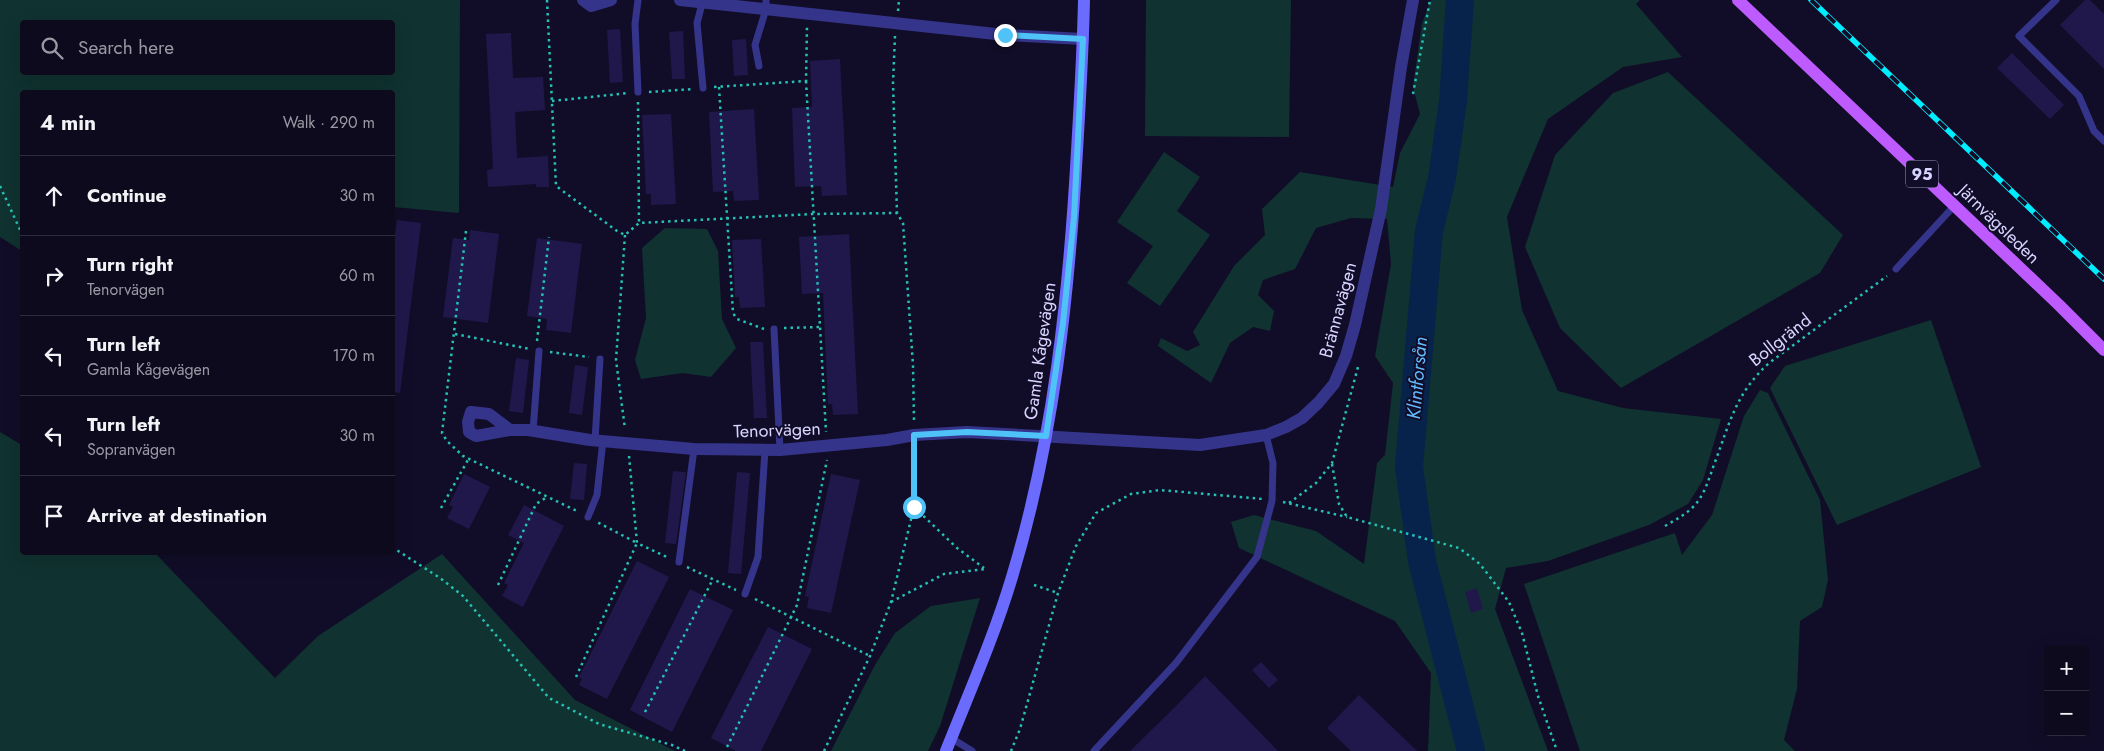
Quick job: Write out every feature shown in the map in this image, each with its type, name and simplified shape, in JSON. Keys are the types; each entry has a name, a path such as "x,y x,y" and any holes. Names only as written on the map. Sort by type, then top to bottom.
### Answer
{"main road":[{"name":"Järnvägsleden","path":"1738,0 2104,350"}],"street":[{"path":"583,0 591,6 604,4 611,0"},
{"path":"680,0 766,4 896,23 1005,35 1083,39"},
{"name":"Gamla Kågevägen","path":"946,751 971,693 1012,577 1030,509 1046,436 1063,323 1074,217 1084,0"},
{"name":"Brännavägen","path":"1046,436 1200,445 1266,435 1302,418 1334,384 1346,356 1355,325 1381,209 1413,0"},
{"name":"Tenorvägen","path":"510,430 694,449 765,450 887,440 914,435 967,432 1046,436"}],"lane":[{"path":"638,0 635,24 638,92"},
{"path":"2056,0 2020,36 2079,96 2094,131 2104,141"},
{"path":"703,1 697,23 704,88"},
{"path":"759,66 755,45 766,4"},
{"path":"1896,269 1954,205"},
{"path":"774,328 780,450"},
{"path":"532,431 538,350"},
{"path":"588,517 597,495 600,359"},
{"path":"1094,751 1176,662 1257,557 1272,501 1273,463 1266,435"},
{"path":"678,562 694,449"},
{"path":"744,594 758,556 765,450"},
{"path":"951,738 972,751"}],"path":[{"path":"547,0 556,186 625,236"},
{"path":"824,751 870,656 891,602 914,507 913,365 903,222 897,212 893,83 896,23 900,0"},
{"path":"727,747 797,605 827,462 806,81"},
{"path":"719,87 733,314 737,319 764,329 820,327"},
{"path":"638,92 639,223"},
{"path":"0,186 20,230"},
{"path":"576,677 637,543 616,360 625,236 639,223 813,214 897,212"},
{"path":"538,350 549,236"},
{"name":"Bollgränd","path":"1665,526 1688,512 1699,500 1707,484 1737,403 1757,374 1769,363 1866,294 1896,269"},
{"path":"441,508 469,458"},
{"path":"1348,517 1339,504 1332,463 1316,484 1289,503 1348,517 1459,548 1480,564 1509,602 1522,633 1538,696 1557,751"},
{"path":"1010,751 1020,729 1058,593 1076,546 1096,513 1131,494 1160,490 1258,499"},
{"path":"498,585 536,504 547,497"},
{"path":"891,602 944,574 985,569 957,548 914,507"},
{"path":"637,543 870,656"},
{"path":"395,549 440,578 463,596 548,698 599,724 672,745 685,751"},
{"path":"645,712 713,579"},
{"path":"1034,585 1058,593"}],"green space":[{"path":"0,0 460,0 459,213 395,207 395,90 20,90 20,250 0,237"},
{"path":"1146,0 1291,0 1289,137 1145,136"},
{"path":"1431,0 1640,0 1636,4 1682,57 1623,67 1548,119 1507,217 1522,310 1558,391 1623,408 1721,419 1703,480 1688,504 1649,525 1548,561 1506,568 1495,609 1548,751 1428,751 1431,673 1395,621 1239,548 1231,522 1254,515 1316,531 1364,564 1377,463 1385,455 1393,383 1375,356 1391,264 1387,219 1351,218 1316,228 1295,269 1263,280 1258,295 1274,311 1270,331 1253,327 1230,343 1211,383 1158,346 1161,338 1187,351 1200,345 1193,332 1234,266 1265,235 1262,209 1300,172 1393,187 1400,153 1420,114 1413,87 1422,23"},
{"path":"1668,72 1843,235 1820,273 1621,388 1560,328 1525,247 1555,155 1613,93"},
{"path":"1164,152 1200,177 1177,211 1210,235 1160,306 1127,283 1153,246 1117,222"},
{"path":"665,228 707,229 718,251 722,319 736,348 711,377 683,373 641,379 635,360 646,318 642,248"},
{"path":"1931,320 1981,467 1837,525 1770,388 1785,366"},
{"path":"1760,390 1768,393 1820,500 1828,580 1822,607 1800,621 1797,689 1784,740 1795,751 1580,751 1524,584 1675,533 1682,555 1712,515 1744,416"},
{"path":"0,432 20,444 20,555 157,555 275,678 318,636 442,554 575,700 675,751 0,751"},
{"path":"980,598 940,726 928,751 831,751 875,665 895,633 931,606"}],"building":[{"path":"2085,0 2090,0 2104,14 2104,69 2060,25"},
{"path":"620,29 623,82 610,83 607,30"},
{"path":"683,31 685,79 672,79 669,32"},
{"path":"511,33 513,78 543,77 545,110 515,112 517,158 548,156 549,187 536,187 536,184 488,187 487,170 493,169 486,34"},
{"path":"746,39 748,75 734,76 732,40"},
{"path":"2012,53 2064,105 2050,119 1997,68"},
{"path":"840,59 847,195 822,196 821,186 795,187 792,108 812,107 810,61"},
{"path":"754,109 759,200 734,201 733,191 713,192 709,112"},
{"path":"671,114 676,204 651,205 651,194 646,194 642,115"},
{"path":"397,220 421,223 400,393 395,392 395,234"},
{"path":"470,230 499,234 488,323 443,317 453,238 469,240"},
{"path":"849,234 858,414 833,415 832,404 828,404 823,293 802,294 799,237"},
{"path":"537,238 582,244 571,333 546,330 547,319 527,316"},
{"path":"761,239 765,307 740,308 739,297 735,297 732,240"},
{"path":"750,342 763,342 767,418 754,418"},
{"path":"516,358 529,360 523,413 509,411"},
{"path":"575,365 588,367 582,415 569,413"},
{"path":"574,463 587,464 584,500 570,499"},
{"path":"673,471 686,472 676,544 665,543"},
{"path":"737,472 750,473 741,574 728,573"},
{"path":"464,474 490,487 469,529 447,518 453,507 449,505"},
{"path":"831,474 860,480 831,613 807,608 809,597 805,596"},
{"path":"524,505 564,526 523,607 502,596 508,585 504,583 524,543 508,535"},
{"path":"637,561 669,577 607,699 579,685 582,679 579,677"},
{"path":"1477,588 1483,609 1471,613 1465,592"},
{"path":"690,589 733,610 672,732 630,710"},
{"path":"768,627 812,649 761,751 736,751 711,738"},
{"path":"1261,662 1278,680 1269,688 1252,670"},
{"path":"1205,676 1278,751 1130,751 1172,710"},
{"path":"1359,695 1417,751 1351,751 1327,728"}],"waterway":[{"name":"Klintforsån","path":"1460,0 1453,101 1442,178 1429,231 1409,467 1422,561 1471,751"}],"railway":[{"path":"1811,0 2104,279"}],"route":[{"path":"914,507 914,435 967,432 1046,436 1063,323 1074,217 1083,39 1005,35"}]}
